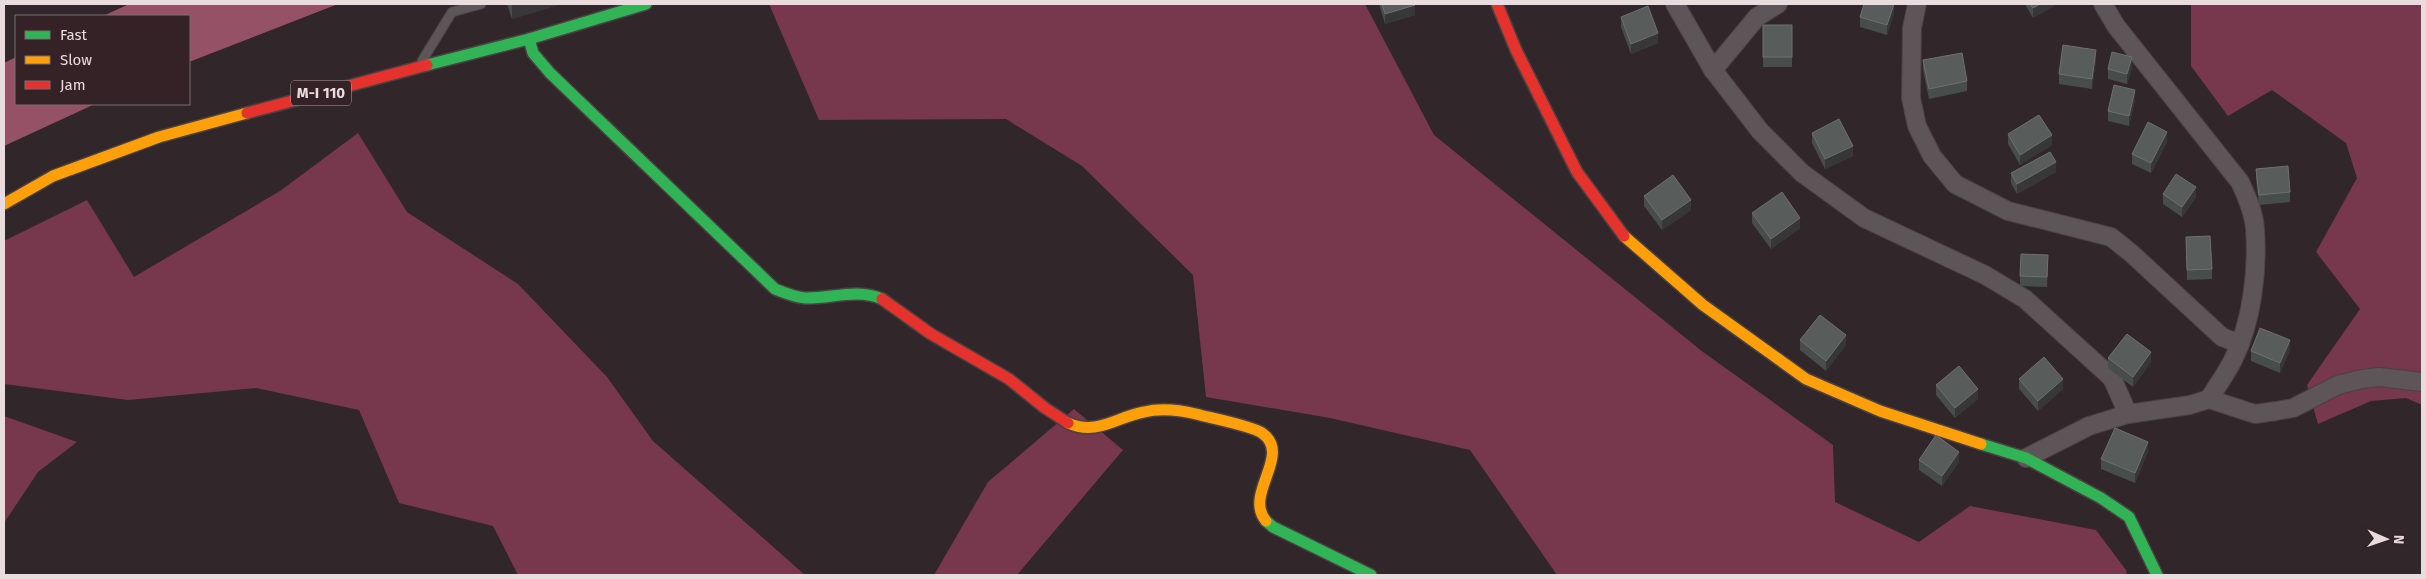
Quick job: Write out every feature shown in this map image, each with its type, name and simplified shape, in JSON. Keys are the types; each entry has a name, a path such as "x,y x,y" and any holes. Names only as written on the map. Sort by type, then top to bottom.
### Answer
{"street":[{"name":"M-I 110","path":"4,204 53,176 159,138 529,39 641,4"},
{"path":"1497,4 1516,50 1577,172 1618,231 1646,258 1703,305 1806,379 1880,411 2026,458 2101,498 2129,517 2157,575"},
{"path":"1675,4 1713,70 1760,131 1802,173 1864,218 1985,275 2026,299 2112,378 2128,414"},
{"path":"1713,70 1757,16 1778,4"},
{"path":"1917,4 1912,28 1911,98 1917,126 1932,156 1955,184 2008,210 2111,237 2132,253 2222,337 2240,344"},
{"path":"2103,4 2116,26 2240,182 2250,205 2255,228 2254,268 2248,318 2233,361 2209,399"},
{"path":"529,39 533,54 550,73 775,290 788,297 805,299 860,294 880,298 929,333 982,361 1067,423 1084,428 1101,427 1143,412 1170,411 1198,415 1263,433 1273,444 1273,458 1262,481 1257,499 1261,514 1273,527 1371,575"},
{"path":"2026,458 2089,426 2128,414 2190,405 2209,399 2255,414 2294,408 2338,385 2362,379 2379,377 2422,382"}],"lane":[{"path":"417,69 452,12 481,4"}],"shaded area":[{"path":"129,4 338,4 190,62 190,15 105,15"},
{"path":"769,4 1365,4 1434,135 1703,352 1833,445 1835,502 1919,542 1970,506 2096,530 2126,570 2127,575 1557,575 1470,450 1330,418 1206,397 1193,275 1082,166 1006,119 819,120"},
{"path":"2191,4 2422,4 2422,405 2406,398 2371,401 2318,424 2307,385 2360,309 2316,252 2357,178 2346,143 2272,90 2228,116 2191,66"},
{"path":"15,58 15,105 93,105 4,146 4,63"},
{"path":"358,133 407,212 518,284 607,377 653,441 805,575 518,575 493,526 399,503 359,410 256,388 128,400 4,384 4,241 87,200 134,277 280,191"},
{"path":"1074,409 1123,450 1017,575 934,575 988,482"},
{"path":"4,416 77,442 38,472 4,523"}],"building":[{"path":"1382,4 1415,4 1415,5 1385,14"},
{"path":"1864,4 1894,4 1887,25 1860,17"},
{"path":"2030,4 2040,4 2033,8"},
{"path":"1648,6 1658,33 1631,44 1621,17"},
{"path":"1763,25 1792,25 1792,57 1763,57"},
{"path":"2063,45 2096,50 2092,79 2059,74"},
{"path":"2112,52 2132,57 2127,74 2108,69"},
{"path":"1962,53 1967,81 1929,89 1923,60"},
{"path":"2114,85 2135,90 2129,116 2108,111"},
{"path":"2039,115 2052,135 2020,155 2008,134"},
{"path":"1839,119 1853,146 1825,159 1812,133"},
{"path":"2148,122 2167,132 2151,163 2132,154"},
{"path":"2050,152 2056,162 2017,184 2011,173"},
{"path":"2288,166 2290,192 2259,195 2256,169"},
{"path":"2176,174 2196,187 2182,207 2163,194"},
{"path":"1673,175 1691,200 1662,220 1644,196"},
{"path":"1782,192 1800,218 1771,239 1752,213"},
{"path":"2210,236 2212,269 2187,270 2186,237"},
{"path":"2021,254 2048,255 2047,277 2020,276"},
{"path":"1820,315 1846,335 1826,361 1800,340"},
{"path":"2260,328 2290,340 2280,363 2251,351"},
{"path":"2127,334 2151,352 2133,377 2108,358"},
{"path":"2044,357 2063,379 2038,401 2019,379"},
{"path":"1959,366 1978,389 1955,408 1936,385"},
{"path":"2115,428 2148,442 2135,473 2101,459"},
{"path":"1936,435 1959,452 1942,476 1919,460"}],"traffic: fast":[{"path":"427,65 529,39 646,4"},
{"path":"529,39 533,53 550,73 775,289 793,296 805,298 863,294 882,299"},
{"path":"1981,444 2026,458 2101,498 2129,517 2157,575"},
{"path":"1266,521 1273,527 1371,575"}],"traffic: slow":[{"path":"4,204 53,176 159,137 247,113"},
{"path":"1624,236 1703,305 1806,379 1880,411 1981,444"},
{"path":"1068,423 1078,426 1097,427 1134,414 1170,410 1183,411 1257,430 1270,442 1272,452 1271,463 1260,499 1260,510 1266,521"}],"traffic: jam":[{"path":"1497,4 1516,50 1577,172 1624,236"},
{"path":"247,113 427,65"},
{"path":"882,299 931,334 1009,379 1045,408 1068,423"}]}
